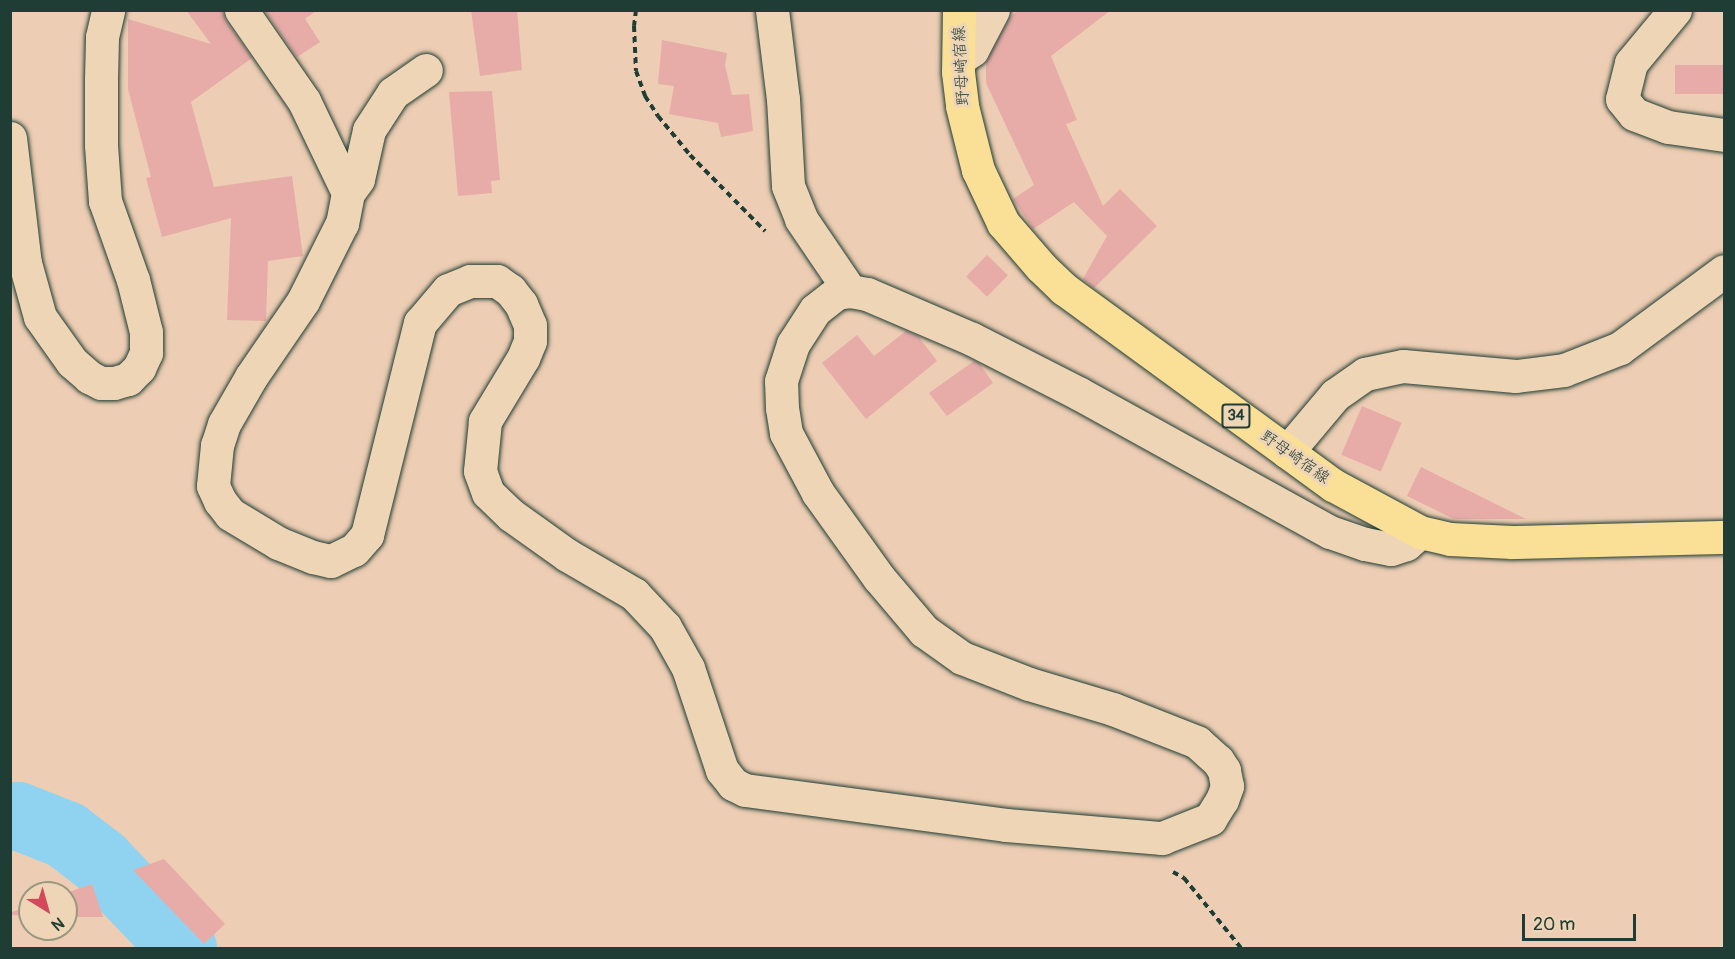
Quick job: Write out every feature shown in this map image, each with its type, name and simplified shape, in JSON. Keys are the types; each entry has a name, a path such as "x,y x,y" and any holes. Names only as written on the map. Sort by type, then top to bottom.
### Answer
{"main road":[{"name":"野母崎宿線","path":"959,10 962,106 978,170 1003,223 1064,290 1333,485 1420,532 1450,539 1512,542 1725,537"}],"street":[{"path":"10,138 26,263 40,317 72,362 89,378 101,383 128,379 139,368 146,353 146,332 133,280 105,201 101,145 101,79 102,37 108,10"},
{"path":"241,10 304,101 348,193"},
{"path":"772,10 783,99 790,194 801,219 850,291"},
{"path":"959,59 972,50 993,10"},
{"path":"1675,10 1631,63 1622,99 1635,114 1668,127 1725,135"},
{"path":"426,70 393,93 369,130 358,179 348,193 342,223 303,301 251,377 224,424 217,445 213,486 230,514 278,543 313,557 331,561 354,550 367,535 420,323 448,290 459,284 497,281 510,290 521,304 530,326 530,341 523,358 485,421 480,471 488,493 511,515 567,555 634,594 665,627 688,668 722,771 733,784 746,790 1006,825 1162,838 1210,819 1222,800 1227,786 1224,770 1211,752 1197,742 1113,709 1029,684 962,658 924,631 879,578 818,493 786,434 782,381 785,362 802,327 822,305 837,293 850,291 867,294 972,339 1077,393 1330,532 1365,544 1391,549 1406,544 1420,532"},
{"path":"1287,452 1335,395 1365,374 1403,366 1515,376 1564,370 1620,348 1725,271"}],"path":[{"path":"636,10 636,71 645,96 690,155 773,239"},
{"path":"1170,870 1184,878 1241,948"}],"building":[{"path":"186,10 222,10 226,21 252,58 191,102 214,187 292,176 303,256 268,261 266,321 227,320 231,218 162,237 146,178 151,177 128,89 128,19 211,44"},
{"path":"264,10 317,10 305,19 320,42 297,57"},
{"path":"471,10 517,10 522,70 480,76"},
{"path":"1018,10 1111,10 1051,56 1077,120 1066,124 1103,206 1120,189 1157,226 1094,288 1083,279 1107,236 1074,202 1033,229 1013,199 1034,185 986,83 986,62 1010,18"},
{"path":"662,40 727,53 725,65 732,95 749,94 753,131 721,137 718,123 669,114 674,86 658,84"},
{"path":"1675,65 1724,65 1724,94 1675,94"},
{"path":"492,91 500,180 491,181 492,193 458,196 449,92"},
{"path":"987,255 1008,275 987,297 966,277"},
{"path":"906,331 918,336 937,361 866,419 822,363 857,335 874,356"},
{"path":"974,361 979,363 993,383 947,416 929,393"},
{"path":"1362,406 1402,423 1381,472 1341,455"},
{"path":"1421,467 1526,519 1454,519 1407,496"},
{"path":"164,859 225,924 204,944 133,870"},
{"path":"92,884 103,917 78,917 78,889"},
{"path":"18,910 18,915 12,915 12,912"}],"waterway":[{"path":"10,817 18,816 66,835 100,861 183,948"}]}
